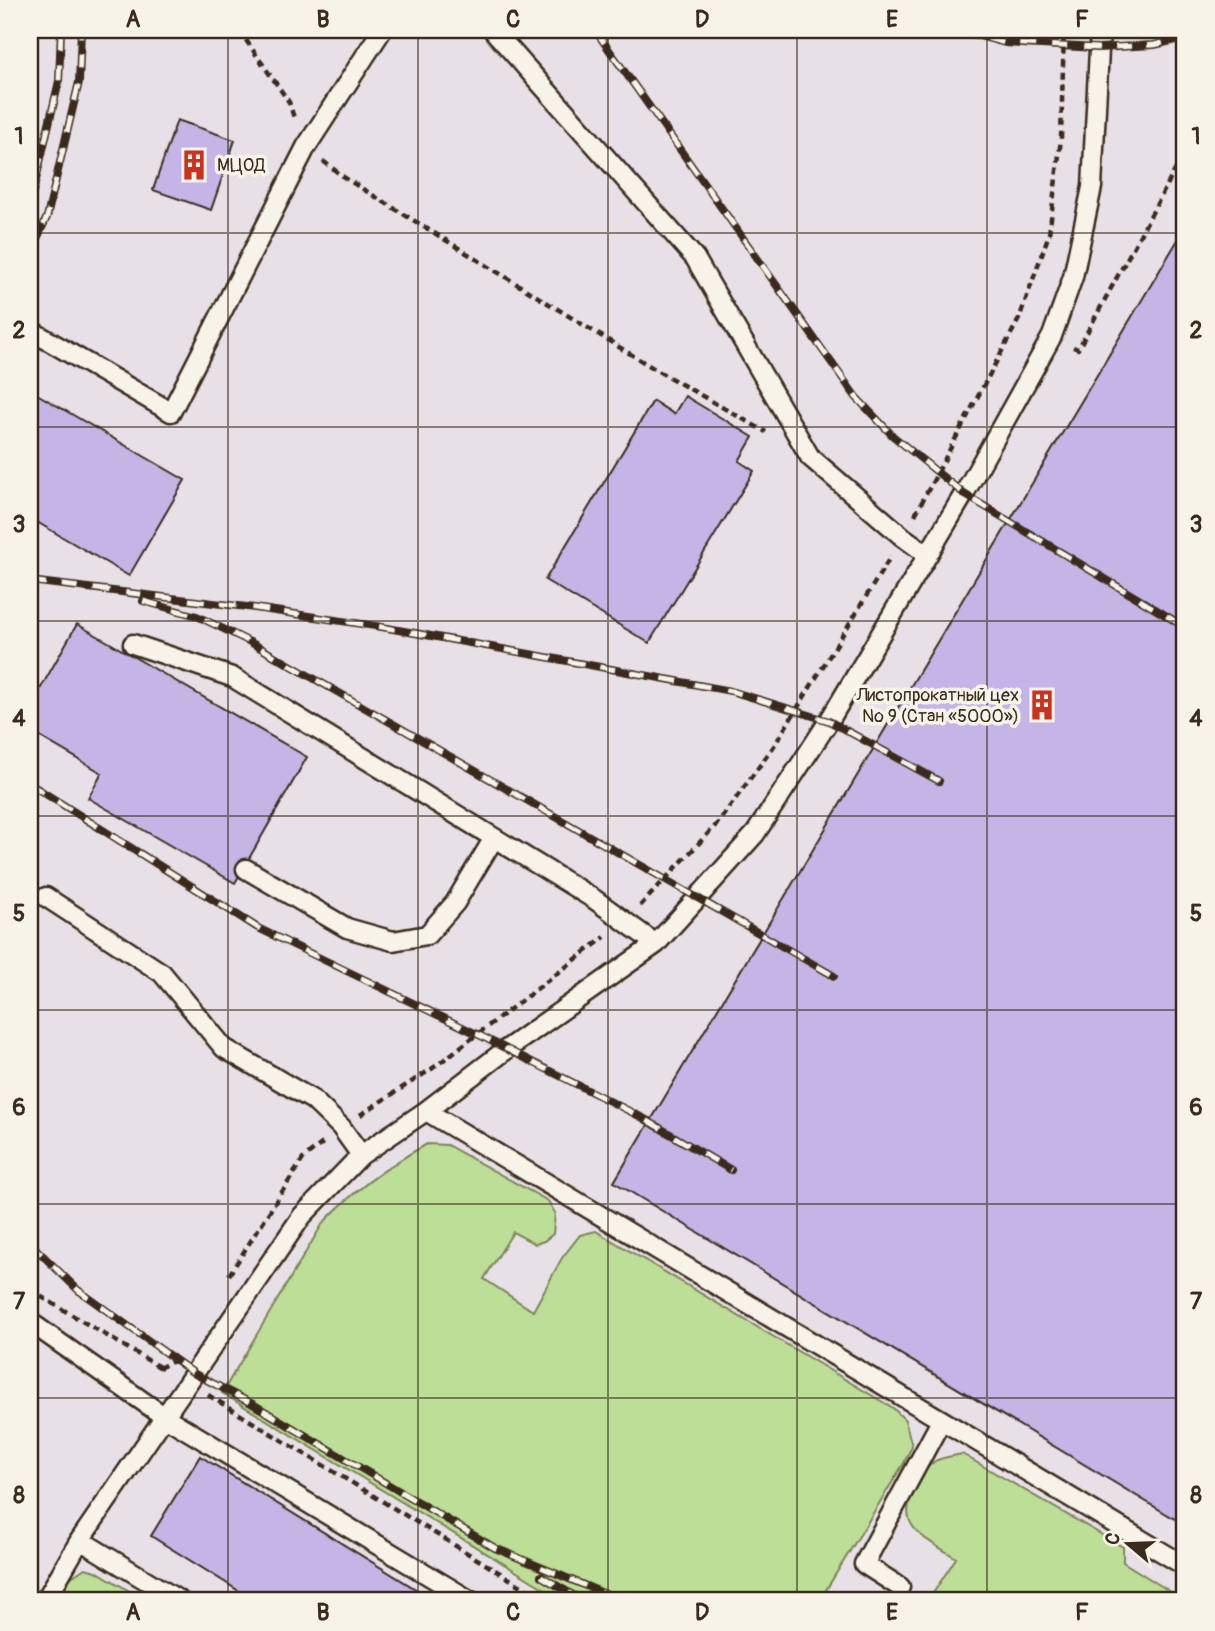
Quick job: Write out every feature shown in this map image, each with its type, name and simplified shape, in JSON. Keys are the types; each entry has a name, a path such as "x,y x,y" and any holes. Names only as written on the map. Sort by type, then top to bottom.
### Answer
{"lane":[{"path":"30,330 171,412 306,147 382,30"},
{"path":"493,30 695,258 810,457 903,537 928,555"},
{"path":"44,1601 80,1540 302,1216 361,1156 656,944 755,834 830,721 1052,336 1073,277 1093,187 1100,30"},
{"path":"133,644 232,677 594,899 656,944"},
{"path":"246,869 347,928 393,941 427,934 454,903 494,838"},
{"path":"46,897 162,974 224,1048 313,1100 341,1127 361,1156"},
{"path":"426,1111 1185,1566"},
{"path":"30,1322 165,1418 470,1601"},
{"path":"900,1587 864,1564 941,1421"},
{"path":"80,1540 180,1601"}],"path":[{"path":"239,30 289,102 306,147 345,178 658,371 775,437"},
{"path":"222,1285 303,1159 341,1127 433,1068 625,922 717,824 758,768 903,537 1019,319 1049,233 1061,139 1063,30"},
{"path":"1078,349 1185,152"},
{"path":"30,1290 546,1601"},
{"path":"159,1368 176,1360"}],"shaded area":[{"path":"30,30 1185,30 1185,1601 30,1601"}],"green space":[{"path":"427,1144 447,1145 548,1201 555,1213 553,1234 535,1244 513,1232 484,1279 533,1311 562,1258 580,1235 596,1231 893,1408 905,1420 912,1446 826,1590 845,1601 565,1601 222,1393 323,1223 372,1179"},
{"path":"962,1454 1123,1547 1123,1562 1185,1601 928,1601 956,1558 926,1539 912,1525 908,1509 910,1500 918,1481 929,1466 935,1461"},
{"path":"85,1568 96,1571 146,1601 55,1601 70,1578"}],"building":[{"name":"МЦОД","path":"177,120 235,140 211,210 153,190"},
{"name":"Листопрокатный цех № 9 (Стан «5000»)","path":"1185,228 1185,1525 614,1182"},
{"path":"30,390 185,480 129,576 30,518"},
{"path":"685,396 753,437 739,461 754,471 649,643 545,580 653,401 674,414"},
{"path":"77,624 307,757 235,883 88,798 102,773 30,731 30,707"},
{"path":"200,1456 435,1601 255,1601 151,1536"}],"railway":[{"path":"30,205 59,81 61,30"},
{"path":"30,254 47,217 79,82 81,30"},
{"path":"595,30 856,397 893,436 964,494 1185,627"},
{"path":"957,30 1005,43 1098,48 1154,45 1185,38"},
{"path":"30,581 255,608 382,627 731,691 829,721 939,781"},
{"path":"143,601 197,616 250,642 834,976"},
{"path":"30,784 258,928 643,1118 731,1170"},
{"path":"30,1243 78,1290 195,1374 251,1403 495,1548 622,1601"},
{"path":"541,1576 583,1601"},
{"path":"1175,1601 1185,1598"}],"place":[{"name":"МЦОД","path":"194,165"},
{"name":"Листопрокатный цех № 9 (Стан «5000»)","path":"1042,705"}]}
